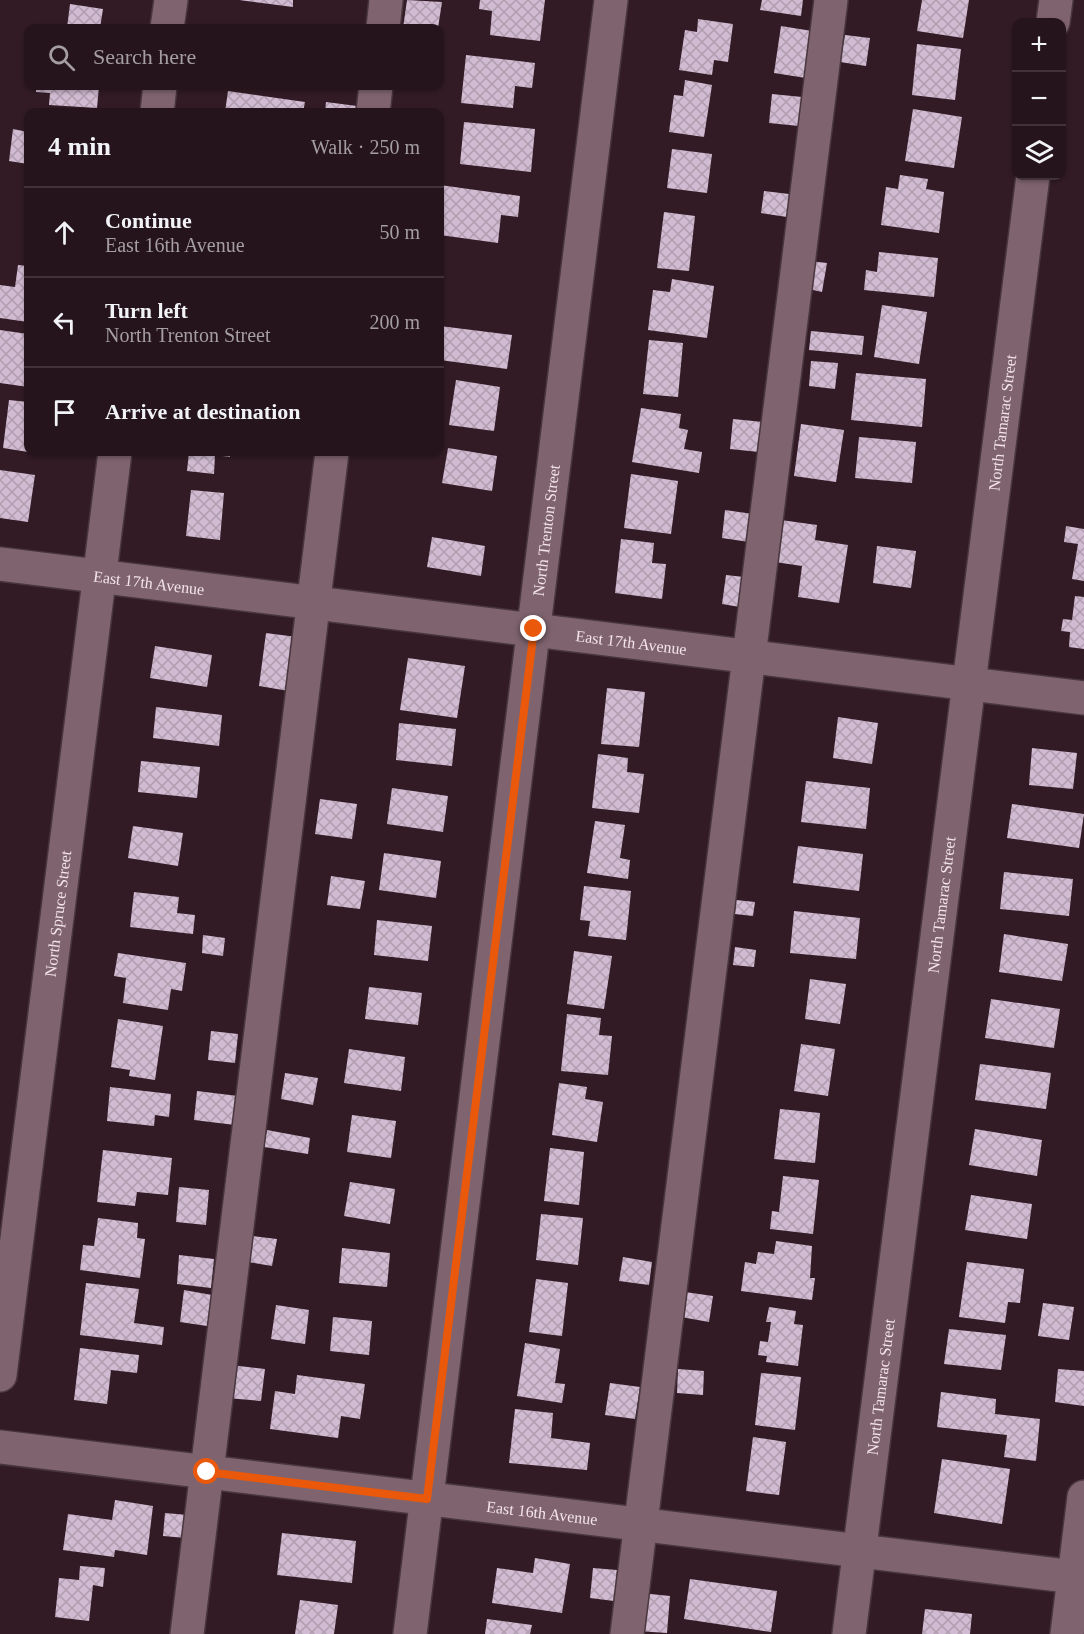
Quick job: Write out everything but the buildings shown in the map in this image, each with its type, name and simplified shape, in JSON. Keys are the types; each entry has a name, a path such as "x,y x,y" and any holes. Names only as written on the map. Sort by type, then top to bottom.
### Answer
{"street":[{"path":"168,24 171,0"},
{"path":"383,24 386,0"},
{"name":"North Trenton Street","path":"410,1634 611,0"},
{"path":"627,1634 751,657 831,0"},
{"path":"1054,18 1056,0"},
{"path":"157,108 160,90"},
{"path":"373,108 376,90"},
{"name":"North Tamarac Street","path":"849,1634 1032,180"},
{"name":"North Spruce Street","path":"0,1375 115,456"},
{"path":"187,1634 332,456"},
{"name":"East 17th Avenue","path":"0,564 1084,698"},
{"name":"East 16th Avenue","path":"0,1447 641,1523 1079,1578"},
{"path":"1067,1634 1079,1578 1084,1497"}],"route":[{"path":"207,1472 427,1499 534,629"}]}
